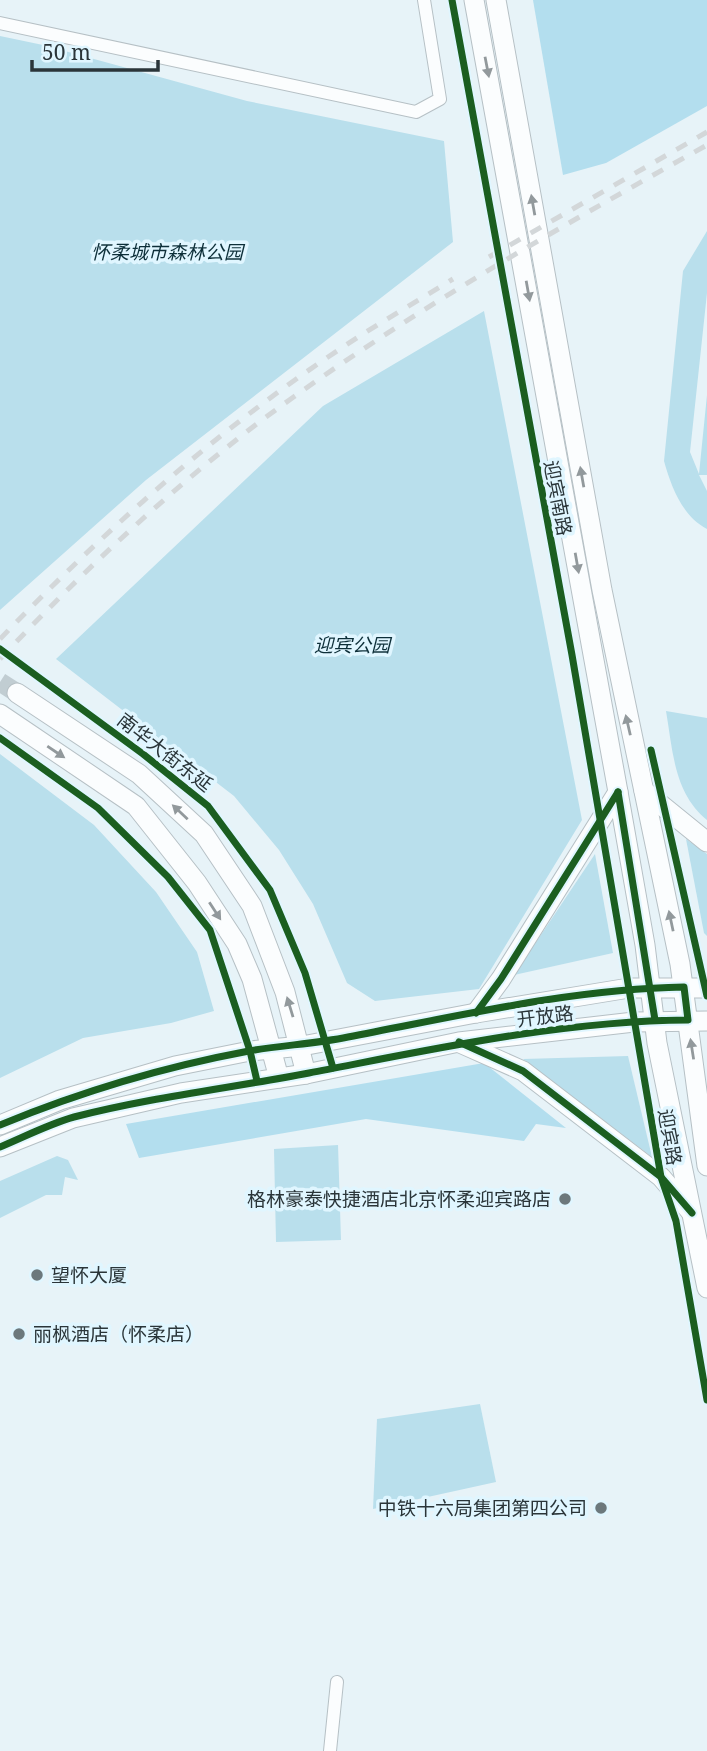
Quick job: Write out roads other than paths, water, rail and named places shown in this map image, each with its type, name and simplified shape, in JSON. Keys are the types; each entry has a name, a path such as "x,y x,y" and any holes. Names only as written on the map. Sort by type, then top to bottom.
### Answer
{"main road":[{"name":"迎宾南路","path":"474,0 618,792 655,1020"},
{"name":"迎宾南路","path":"496,0 602,590 684,988"},
{"name":"南华大街东延","path":"17,693 139,774 204,834 252,906 285,992 302,1046 306,1074"},
{"path":"0,714 136,806 197,883 237,944 252,979 273,1047 279,1078"},
{"path":"643,791 707,842"},
{"path":"476,1013 501,979 618,792"},
{"name":"开放路","path":"0,1125 60,1100 175,1066 273,1047 302,1046 476,1013 629,988 707,988"},
{"name":"迎宾路","path":"684,988 697,1021 707,1166"},
{"name":"开放路","path":"0,1147 74,1118 181,1093 306,1074 459,1042 655,1020 697,1021"},
{"name":"迎宾路","path":"655,1020 707,1288"},
{"path":"459,1042 523,1071 661,1177 692,1213"}],"street":[{"path":"0,23 416,113 440,99 424,0"},
{"path":"330,1751 337,1682"}],"tunnel":[{"path":"0,682 17,693"}],"railway":[{"path":"489,257 707,132"},
{"path":"0,659 126,534 262,420 369,345 480,275 707,145"},
{"path":"0,639 120,522 249,414 340,349 453,279"}],"place":[{"name":"格林豪泰快捷酒店北京怀柔迎宾路店","path":"565,1199"},
{"name":"望怀大厦","path":"37,1275"},
{"name":"丽枫酒店（怀柔店）","path":"19,1334"},
{"name":"中铁十六局集团第四公司","path":"601,1508"}],"park label":[{"name":"怀柔城市森林公园","path":"167,252"},
{"name":"迎宾公园","path":"352,645"}]}
